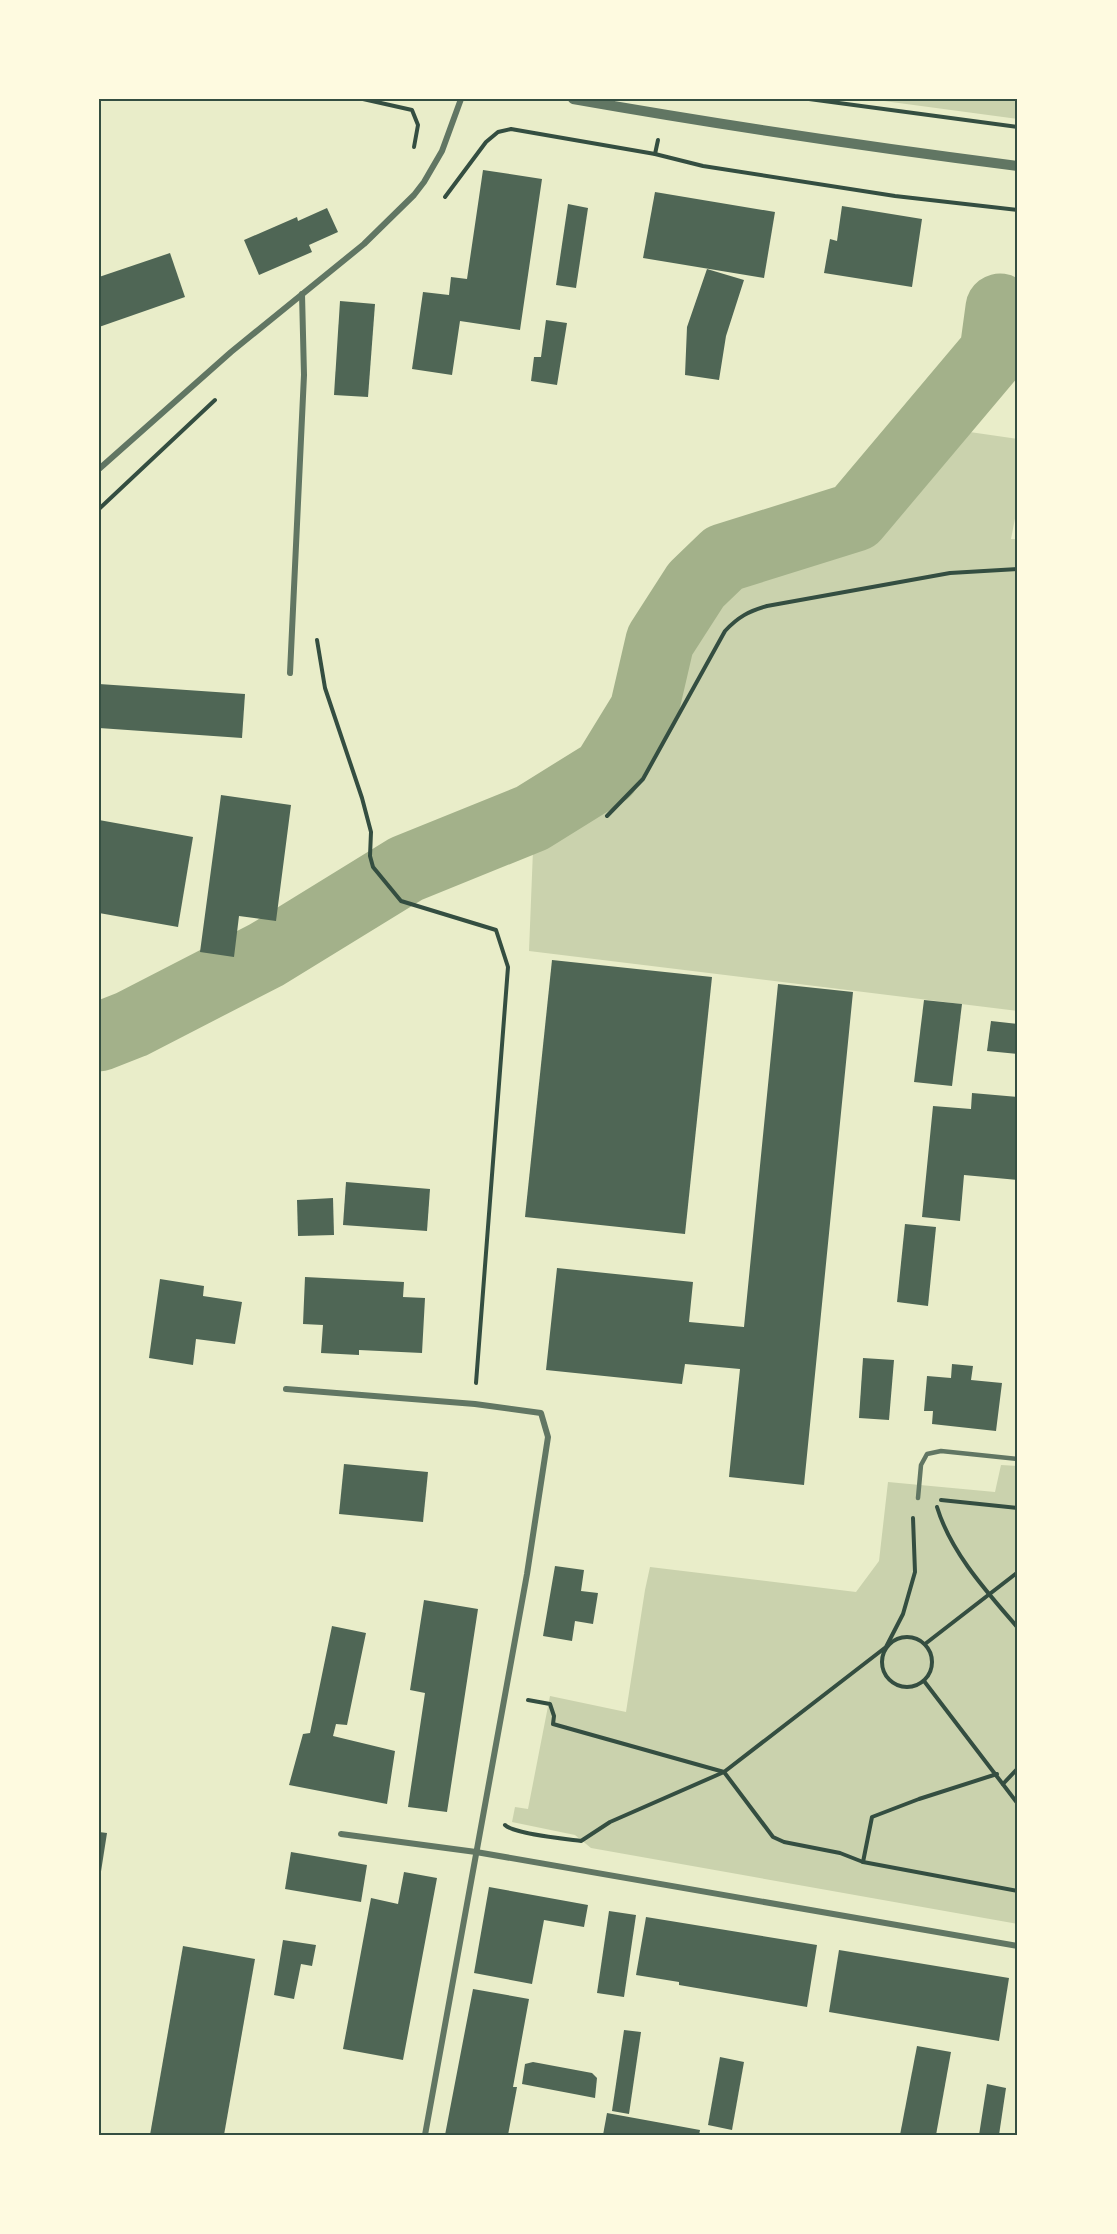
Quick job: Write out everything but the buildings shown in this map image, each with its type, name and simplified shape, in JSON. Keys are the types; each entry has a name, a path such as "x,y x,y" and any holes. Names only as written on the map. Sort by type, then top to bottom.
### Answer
{"street":[{"path":"99,470 231,352 364,244 424,182 442,151 461,99"},
{"path":"573,99 618,103 865,146 1018,166"},
{"path":"290,673 304,375 302,294"},
{"path":"286,1389 474,1404 541,1413 548,1437 527,1574 425,2135"},
{"path":"341,1833 476,1852 1018,1946"}],"lane":[{"path":"918,1498 921,1465 927,1454 941,1451 1018,1459"}],"path":[{"path":"363,99 412,110 418,125 416,145 411,155"},
{"path":"809,99 1018,127"},
{"path":"441,203 486,142 498,132 511,129 655,154 703,166 895,196 1018,210"},
{"path":"99,509 221,395"},
{"path":"607,816 643,779 725,631 738,617 751,610 767,606 939,575 1018,569"},
{"path":"317,636 325,688 363,798 371,832 370,856 373,867 401,901 496,930 508,967 474,1404"},
{"path":"505,1818 504,1825 508,1829 581,1841 610,1822 724,1772 886,1647 899,1638 910,1636 925,1644 932,1659 929,1675 924,1681 905,1688 894,1684 886,1677 881,1659 886,1647 903,1614 915,1572 912,1497 918,1498"},
{"path":"1018,1508 935,1500 941,1521 962,1559 988,1594 1018,1628"},
{"path":"925,1644 1018,1572"},
{"path":"924,1681 1018,1804"},
{"path":"528,1689 526,1700 550,1704 554,1716 553,1725 724,1772 773,1837 784,1842 840,1853 863,1862 1018,1891"},
{"path":"1003,1784 1018,1768"},
{"path":"863,1862 872,1817 997,1774"}],"green space":[{"path":"869,99 1018,99 1018,119"},
{"path":"956,430 1018,439 1018,503 1011,539 1018,539 1018,1011 529,951 533,850 621,778 727,589 863,534"},
{"path":"1001,1465 1018,1466 1018,1924 591,1848 575,1835 512,1822 515,1807 528,1809 550,1696 626,1712 650,1567 856,1592 879,1561 888,1482 995,1492"}],"waterway":[{"path":"99,1037 132,1024 266,955 406,869 532,818 606,772 644,710 660,641 696,585 724,558 855,517 994,352 1000,308"}]}
